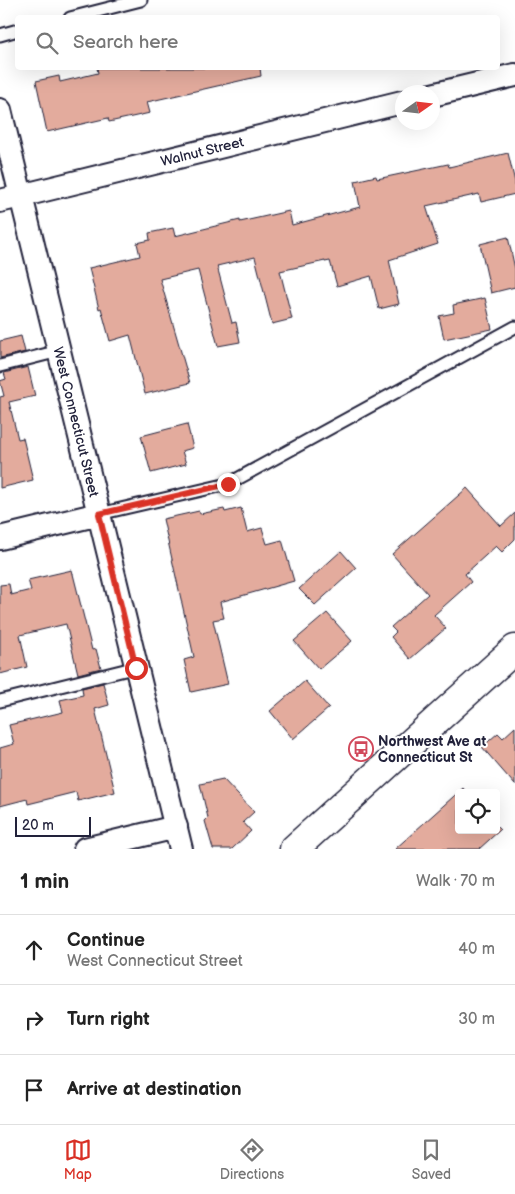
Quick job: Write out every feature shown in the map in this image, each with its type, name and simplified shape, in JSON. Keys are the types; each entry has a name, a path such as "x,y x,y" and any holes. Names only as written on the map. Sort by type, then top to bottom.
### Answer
{"street":[{"path":"440,93 515,75"},
{"name":"Walnut Street","path":"10,199 395,104"},
{"name":"West Connecticut Street","path":"0,110 10,199 59,351 181,849"},
{"path":"0,538 99,514"},
{"path":"294,849 515,649"},
{"path":"85,849 176,827"}],"lane":[{"path":"82,15 141,0"},
{"path":"0,35 15,31"},
{"path":"99,514 228,484 515,328"},
{"path":"0,366 59,351"},
{"path":"0,700 136,668"}],"building":[{"path":"97,70 260,70 261,76 147,102 150,113 109,122 108,118 47,132 36,81 59,76 60,82 98,73"},
{"path":"508,153 515,182 515,194 481,202 479,194 426,206 438,244 389,260 399,304 379,309 371,276 337,286 330,261 325,261 280,271 292,319 272,324 255,257 217,266 232,323 236,322 240,342 218,346 198,270 160,279 190,383 145,394 130,335 110,341 101,308 99,309 89,268 140,256 137,243 150,240 149,233 173,228 175,236 240,220 240,222 289,211 292,225 360,207 355,181 376,176 377,179 448,164 449,167"},
{"path":"508,237 515,269 515,287 491,293 480,244"},
{"path":"485,298 492,329 444,339 439,316 454,313 453,305"},
{"path":"21,336 25,352 0,358 0,341"},
{"path":"28,367 35,396 9,402 18,439 23,438 33,480 0,488 0,397 4,396 0,381 6,379 4,373"},
{"path":"187,424 193,448 182,451 186,464 151,473 141,436"},
{"path":"467,488 501,526 515,513 515,539 502,552 496,546 465,574 471,582 434,615 446,628 410,659 391,637 396,632 391,627 428,594 392,554"},
{"path":"241,508 247,532 262,528 267,544 282,540 294,581 220,602 224,618 213,620 228,684 191,692 184,660 194,657 163,519 199,511 200,514 224,509 225,512"},
{"path":"341,551 356,568 315,605 299,589"},
{"path":"72,570 92,650 96,649 101,668 78,674 66,624 20,635 27,667 0,674 0,585 9,584 11,595 31,590 28,580"},
{"path":"327,613 352,641 319,669 294,641"},
{"path":"305,681 329,708 293,739 270,711"},
{"path":"103,683 109,705 95,709 115,792 78,801 76,792 28,804 27,799 0,806 0,748 14,744 9,725 63,712 60,700 83,695 82,688"},
{"path":"515,727 515,785 482,747 498,733 503,738"},
{"path":"223,779 254,812 243,822 251,831 232,849 213,849 205,821 208,818 200,784"},
{"path":"455,795 455,834 496,834 479,849 395,849"}],"place":[{"name":"Northwest Ave at Connecticut St","path":"361,749"}],"route":[{"path":"136,668 99,514 228,484"}]}
